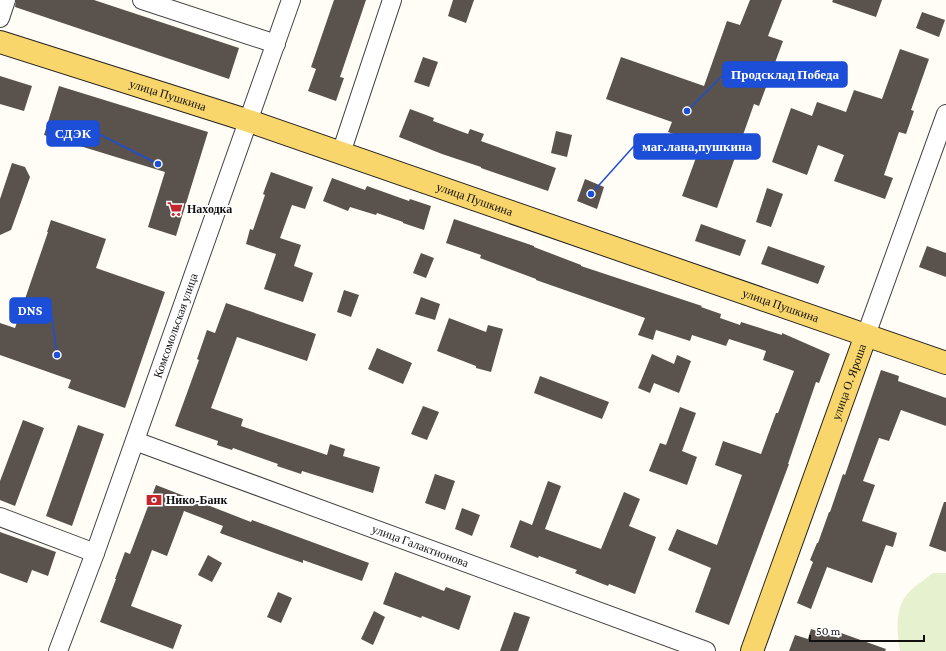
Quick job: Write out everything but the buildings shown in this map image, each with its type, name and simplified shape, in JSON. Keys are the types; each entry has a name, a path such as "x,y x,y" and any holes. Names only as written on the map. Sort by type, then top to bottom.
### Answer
{"main road":[{"name":"улица Пушкина","path":"0,42 249,121 946,363"},
{"name":"улица О. Яроша","path":"752,651 866,335"}],"street":[{"path":"0,18 6,0"},
{"path":"142,0 276,44"},
{"name":"Комсомольская улица","path":"58,651 95,553 291,0"},
{"path":"341,153 392,0"},
{"name":"улица О. Яроша","path":"866,335 946,114"},
{"name":"улица Галактионова","path":"135,441 706,651"},
{"path":"0,517 95,553"}],"green space":[{"path":"933,573 946,573 946,651 900,651 898,620 901,604 910,591"}],"place":[{"name":"Продсклад Победа","path":"687,111"},
{"name":"СДЭК","path":"158,164"},
{"name":"маг.лана,пушкина","path":"591,194"},
{"name":"Находка","path":"175,209"},
{"name":"DNS","path":"57,355"},
{"name":"Нико-Банк","path":"154,500"}]}
